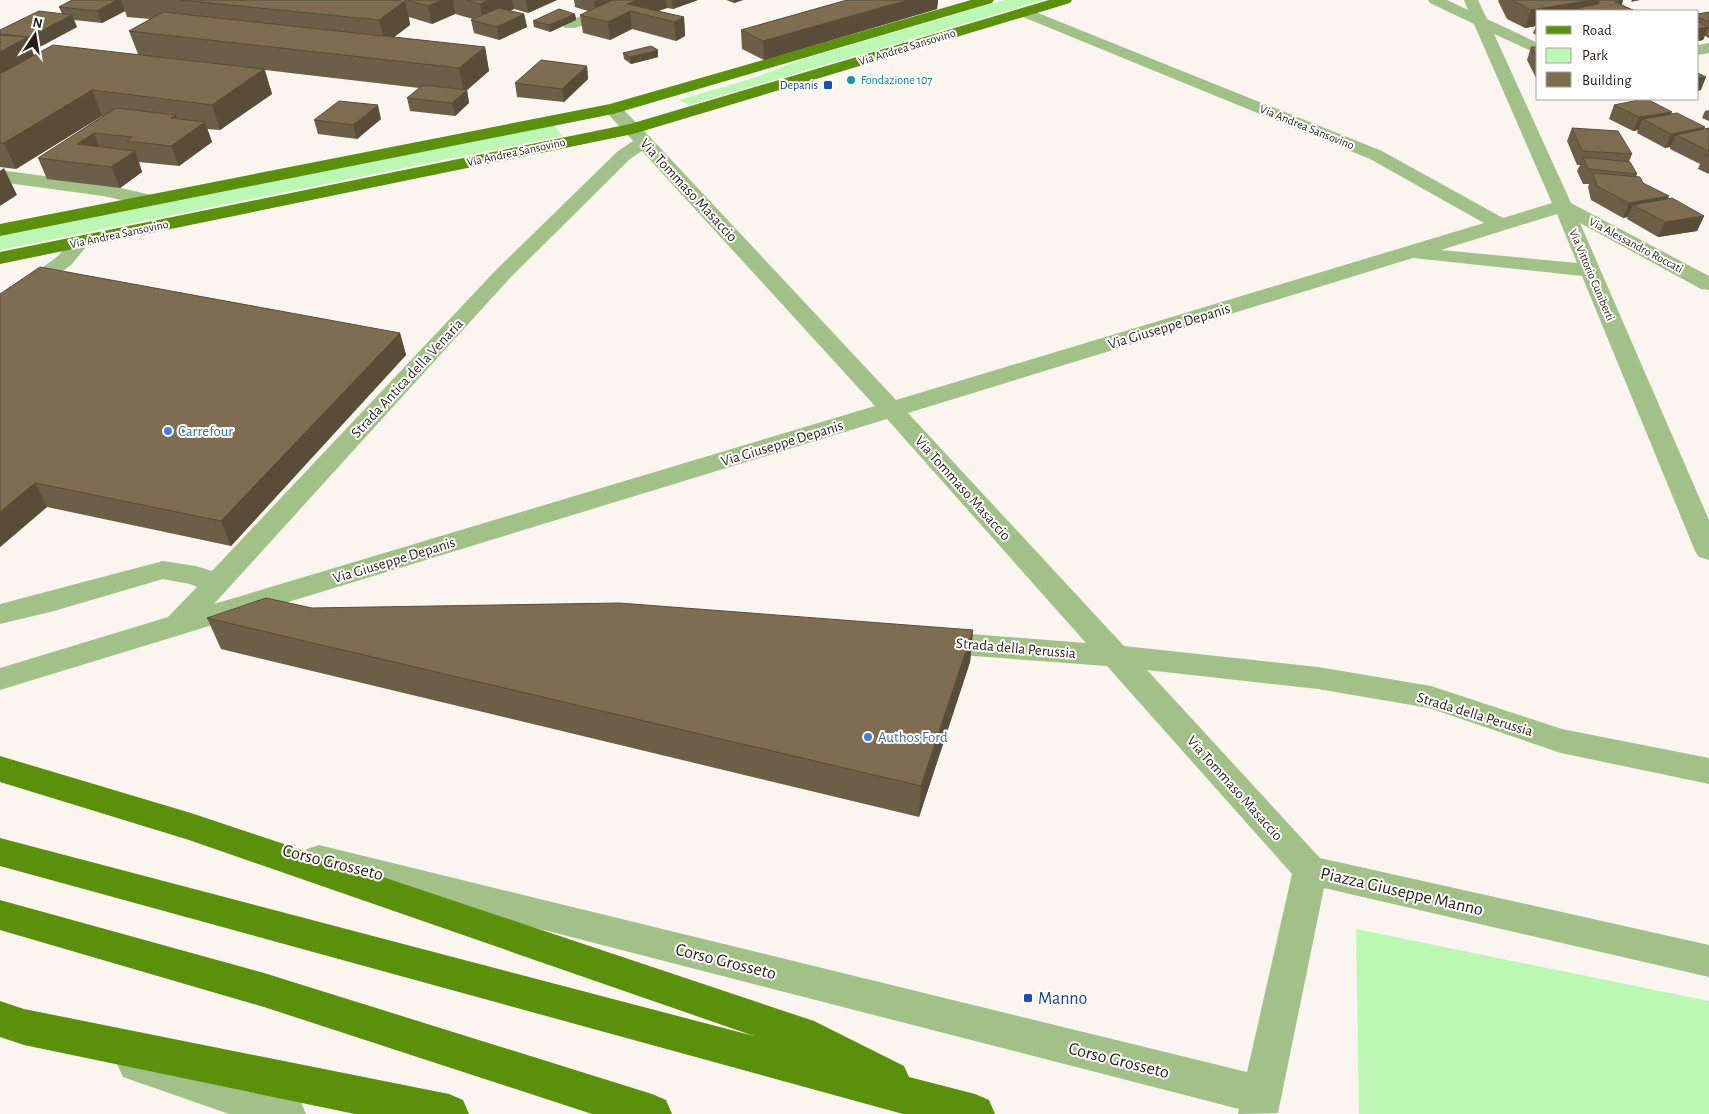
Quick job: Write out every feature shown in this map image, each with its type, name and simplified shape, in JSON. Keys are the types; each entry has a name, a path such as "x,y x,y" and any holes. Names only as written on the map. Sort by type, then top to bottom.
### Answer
{"main road":[{"name":"Via Andrea Sansovino","path":"0,258 638,135 1065,0"},
{"name":"Via Andrea Sansovino","path":"0,230 613,109 976,1"},
{"name":"Corso Grosseto","path":"0,769 191,827 814,1039 933,1102"},
{"name":"Corso Grosseto","path":"0,852 975,1114"},
{"path":"0,915 264,990 652,1114"},
{"path":"12,1023 449,1114"}],"street":[{"path":"570,25 639,0"},
{"path":"1435,0 1536,48"},
{"name":"Via Vittorio Cuniberti","path":"1471,0 1563,206 1709,551"},
{"name":"Via Andrea Sansovino","path":"1023,12 1376,155 1500,224"},
{"path":"1494,51 1536,53"},
{"name":"Via Tommaso Masaccio","path":"613,109 892,410 1310,870"},
{"name":"Strada Antica della Venaria","path":"178,625 503,274 624,155 638,135"},
{"name":"Via Andrea Sansovino","path":"0,176 98,189 149,200"},
{"name":"Via Giuseppe Depanis","path":"0,679 1563,206"},
{"name":"Via Alessandro Roccati","path":"1563,206 1709,284"},
{"path":"0,309 65,260 80,242"},
{"path":"1410,252 1589,270"},
{"path":"0,614 54,601 163,570 196,575 216,584"},
{"path":"285,593 321,610"},
{"name":"Strada della Perussia","path":"910,640 1115,656 1318,678 1431,697 1561,742 1709,771"},
{"name":"Corso Grosseto","path":"191,827 1259,1105"},
{"name":"Piazza Giuseppe Manno","path":"1259,1105 1310,870 1709,961"},
{"path":"12,1023 286,1114"}],"green space":[{"path":"1004,0 1044,0 689,105 679,100 757,77 800,60"},
{"path":"554,125 562,136 0,250 0,236"},
{"path":"1356,929 1709,1001 1709,1114 1359,1114"}],"building":[{"path":"72,0 117,0 97,11 59,7"},
{"path":"180,0 392,0 405,1 379,20"},
{"path":"407,0 442,0 428,6"},
{"path":"466,0 489,0 480,4"},
{"path":"613,0 638,0 627,4 684,17 674,22 630,11 608,22 580,15"},
{"path":"847,0 908,0 763,41 741,30"},
{"path":"1512,0 1593,0 1531,10"},
{"path":"1600,0 1623,0 1615,2 1633,10 1583,10 1578,8 1598,4"},
{"path":"499,8 524,14 497,27 471,20"},
{"path":"559,9 575,14 549,25 533,21"},
{"path":"39,11 72,15 29,37 0,34 0,30"},
{"path":"163,12 485,47 459,68 129,31"},
{"path":"1709,12 1709,22 1699,17 1699,14"},
{"path":"1699,22 1708,27 1699,29"},
{"path":"0,35 27,37 0,52"},
{"path":"53,45 264,69 212,105 92,90 4,143 0,143 0,74"},
{"path":"651,46 658,50 630,57 623,53"},
{"path":"1531,47 1536,47 1536,56"},
{"path":"541,60 587,66 562,89 515,83"},
{"path":"423,85 467,90 452,103 407,98"},
{"path":"1649,100 1672,112 1639,117 1614,105"},
{"path":"339,101 378,105 353,125 314,120"},
{"path":"116,108 176,115 171,118 205,122 171,146 127,141 132,137 94,133 77,144 135,151 111,167 38,158"},
{"path":"1677,113 1705,127 1671,134 1643,119"},
{"path":"1572,128 1618,131 1632,154 1582,151"},
{"path":"1709,128 1709,151 1676,135"},
{"path":"1583,157 1630,162 1637,174 1588,169"},
{"path":"1593,173 1640,177 1643,183 1669,196 1629,203 1597,186"},
{"path":"1672,198 1704,216 1665,222 1633,205"},
{"name":"Carrefour","path":"40,267 400,333 221,521 35,483 0,512 0,294"},
{"path":"266,598 312,608 619,603 973,630 921,786 207,618"}],"place":[{"name":"Fondazione 107","path":"851,80"},
{"name":"Depanis","path":"828,85"},
{"name":"Carrefour","path":"168,431"},
{"name":"Authos Ford","path":"868,737"},
{"name":"Manno","path":"1028,998"}]}
